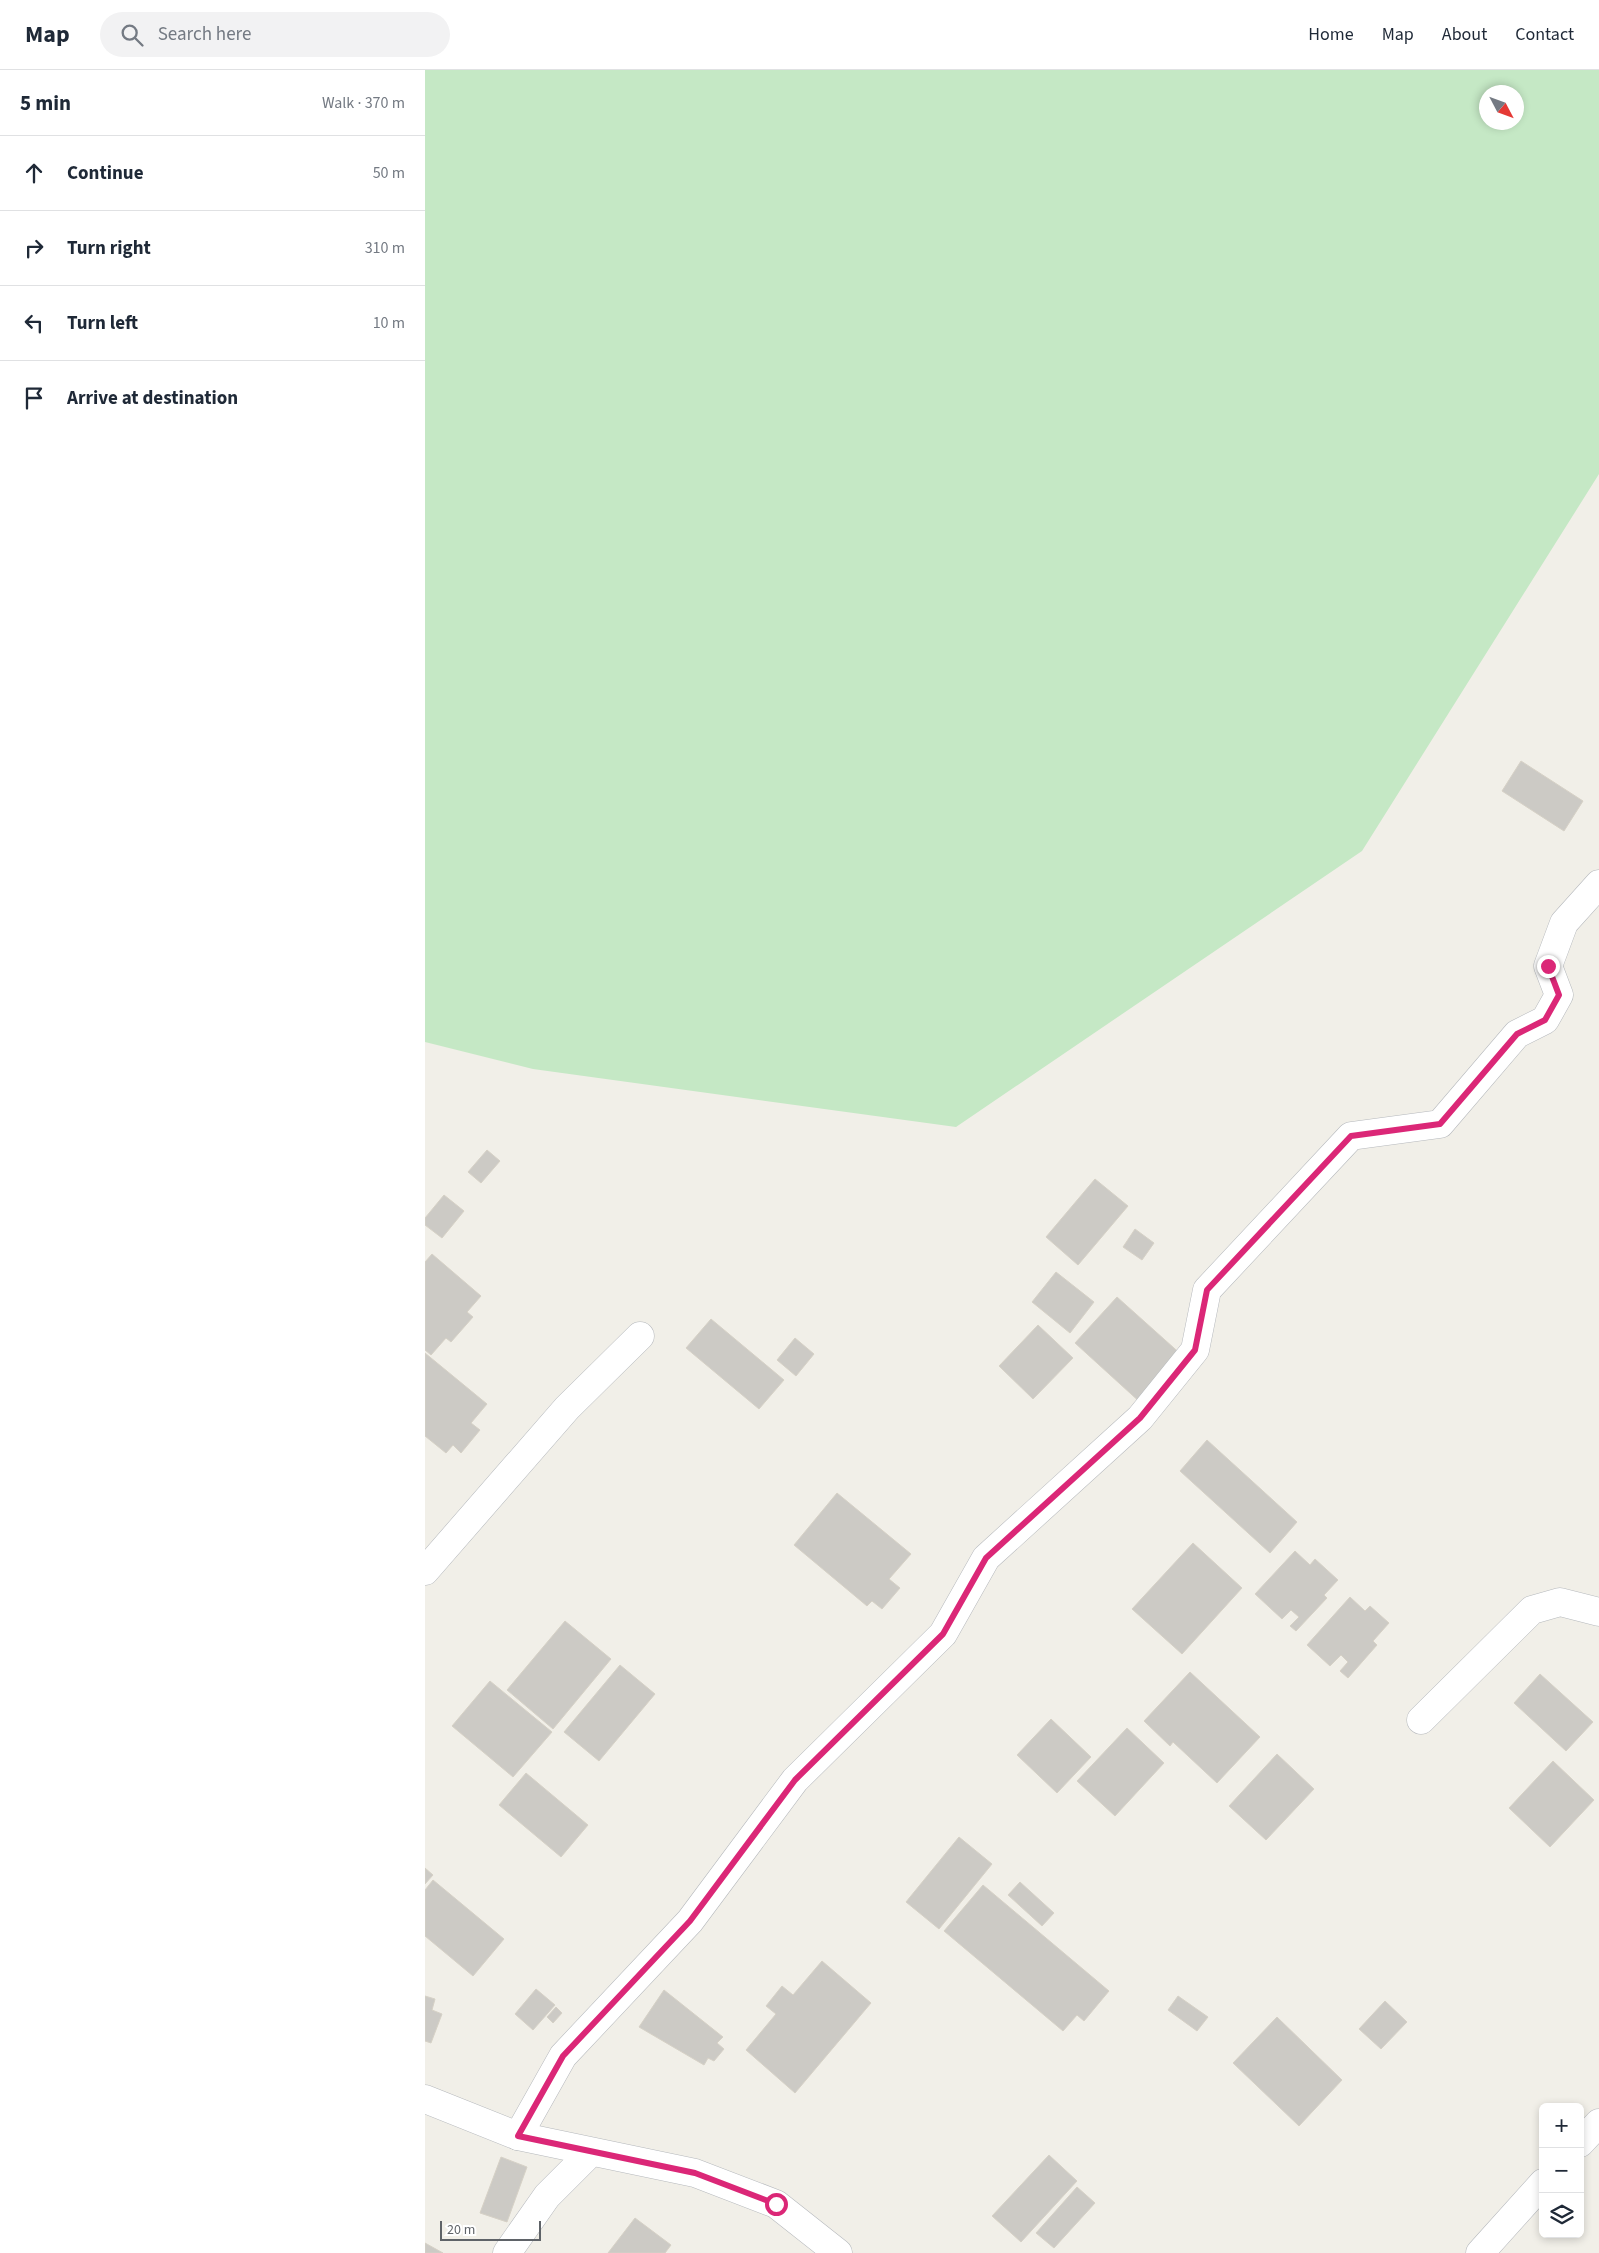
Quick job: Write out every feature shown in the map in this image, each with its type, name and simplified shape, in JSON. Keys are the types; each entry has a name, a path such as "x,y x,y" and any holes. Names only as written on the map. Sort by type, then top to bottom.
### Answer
{"street":[{"path":"518,2136 563,2056 690,1921 795,1780 943,1634 986,1558 1140,1418 1195,1350 1207,1290 1351,1136 1440,1124 1517,1034 1545,1020 1559,995 1548,966 1564,923 1599,884"},
{"path":"425,1571 567,1408 640,1336"},
{"path":"1421,1720 1532,1610 1560,1602 1599,1612"},
{"path":"425,2099 518,2136 695,2173 776,2204 838,2253"},
{"path":"1584,2139 1599,2123"},
{"path":"507,2253 547,2196 591,2152"},
{"path":"1480,2253 1539,2187"}],"green space":[{"path":"425,70 1599,70 1599,474 1362,851 956,1127 533,1069 425,1042"}],"building":[{"path":"1521,761 1583,801 1564,831 1502,791"},
{"path":"487,1150 500,1161 481,1183 468,1172"},
{"path":"1095,1179 1128,1206 1078,1265 1046,1237"},
{"path":"444,1195 464,1211 442,1238 425,1225 425,1218"},
{"path":"1135,1229 1154,1243 1142,1260 1123,1247"},
{"path":"432,1254 481,1296 467,1312 473,1317 451,1342 446,1338 431,1355 425,1350 425,1262"},
{"path":"1056,1272 1094,1302 1070,1333 1032,1302"},
{"path":"1117,1297 1184,1357 1142,1404 1075,1343"},
{"path":"711,1319 784,1380 759,1409 686,1348"},
{"path":"1038,1325 1073,1358 1033,1399 999,1366"},
{"path":"795,1338 814,1354 796,1376 777,1360"},
{"path":"425,1353 487,1404 471,1423 480,1430 461,1453 453,1445 446,1453 425,1436"},
{"path":"1207,1440 1297,1522 1270,1553 1180,1471"},
{"path":"837,1493 911,1554 889,1579 900,1588 882,1609 872,1601 867,1606 794,1545"},
{"path":"1193,1543 1242,1588 1182,1654 1132,1609"},
{"path":"1295,1551 1310,1565 1315,1559 1338,1580 1324,1595 1327,1598 1296,1631 1290,1626 1299,1617 1291,1610 1282,1619 1255,1594"},
{"path":"1350,1597 1365,1611 1370,1606 1389,1623 1373,1641 1377,1645 1348,1678 1340,1671 1348,1662 1341,1655 1330,1666 1307,1645"},
{"path":"565,1621 611,1659 553,1729 507,1690"},
{"path":"620,1665 655,1694 599,1761 564,1732"},
{"path":"1190,1672 1260,1737 1217,1783 1173,1742 1170,1746 1144,1721"},
{"path":"1540,1674 1593,1722 1566,1751 1514,1703"},
{"path":"490,1681 552,1732 513,1777 452,1726"},
{"path":"1051,1719 1091,1757 1057,1793 1017,1755"},
{"path":"1127,1728 1164,1763 1115,1816 1077,1781"},
{"path":"1277,1754 1314,1789 1266,1840 1229,1806"},
{"path":"1553,1761 1594,1800 1550,1847 1509,1808"},
{"path":"526,1773 588,1825 561,1857 499,1805"},
{"path":"959,1837 992,1864 939,1929 906,1902"},
{"path":"425,1868 433,1875 425,1884"},
{"path":"433,1880 504,1939 473,1976 425,1936 425,1890"},
{"path":"1020,1882 1054,1913 1042,1926 1008,1895"},
{"path":"983,1885 1109,1991 1084,2021 1077,2015 1063,2031 944,1931"},
{"path":"822,1961 871,2003 795,2093 746,2050 776,2014 766,2006 782,1986 793,1995"},
{"path":"536,1989 555,2005 533,2030 515,2014"},
{"path":"664,1990 723,2037 717,2043 724,2049 714,2061 708,2058 704,2065 639,2027"},
{"path":"425,1996 435,1999 432,2010 442,2014 431,2043 425,2041"},
{"path":"1178,1996 1208,2017 1197,2031 1168,2010"},
{"path":"1385,2001 1407,2022 1381,2049 1359,2029"},
{"path":"556,2007 562,2013 553,2023 547,2017"},
{"path":"1277,2017 1342,2080 1299,2126 1233,2063"},
{"path":"1049,2155 1077,2181 1021,2242 992,2216"},
{"path":"501,2157 527,2167 507,2222 480,2213"},
{"path":"1077,2187 1095,2203 1054,2248 1036,2233"},
{"path":"635,2218 671,2245 665,2253 608,2253"},
{"path":"425,2243 443,2253 425,2253"}],"route":[{"path":"776,2204 695,2173 518,2136 563,2056 690,1921 795,1780 943,1634 986,1558 1140,1418 1195,1350 1207,1290 1351,1136 1440,1124 1517,1034 1545,1020 1559,995 1548,966"}]}
